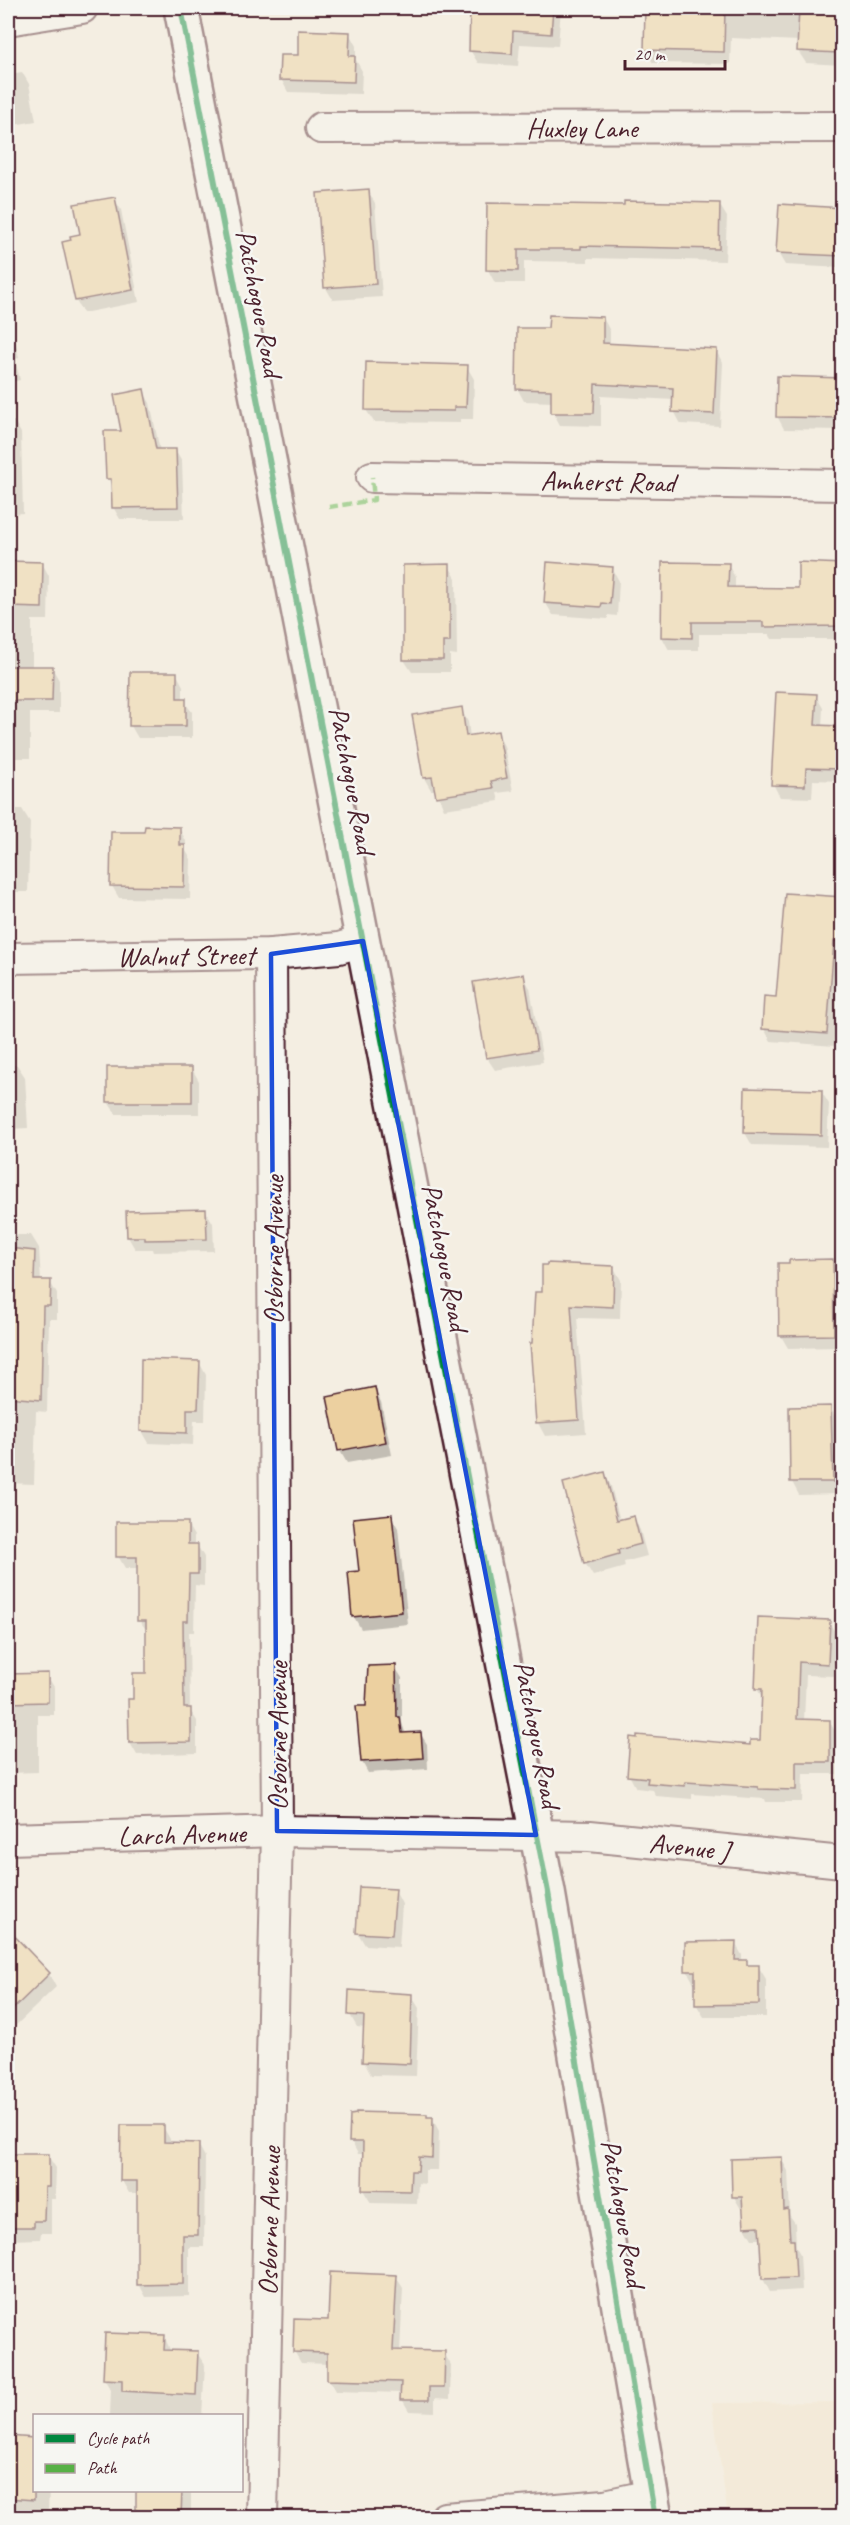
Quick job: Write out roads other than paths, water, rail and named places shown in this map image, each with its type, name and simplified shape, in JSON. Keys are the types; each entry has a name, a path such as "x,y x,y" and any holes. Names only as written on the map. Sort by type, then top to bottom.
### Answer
{"main road":[{"name":"Patchogue Road","path":"181,8 548,1892 653,2506"}],"street":[{"path":"8,21 82,8"},
{"name":"Huxley Lane","path":"321,128 843,127"},
{"name":"Amherst Road","path":"372,477 843,485"},
{"name":"Walnut Street","path":"8,958 271,954 329,949 363,941"},
{"name":"Osborne Avenue","path":"262,2517 278,1831 271,954"},
{"name":"Larch Avenue","path":"8,1839 278,1831 536,1835"},
{"name":"Avenue J","path":"536,1835 608,1837 843,1862"},
{"path":"445,2517 604,2505 653,2506"}]}
